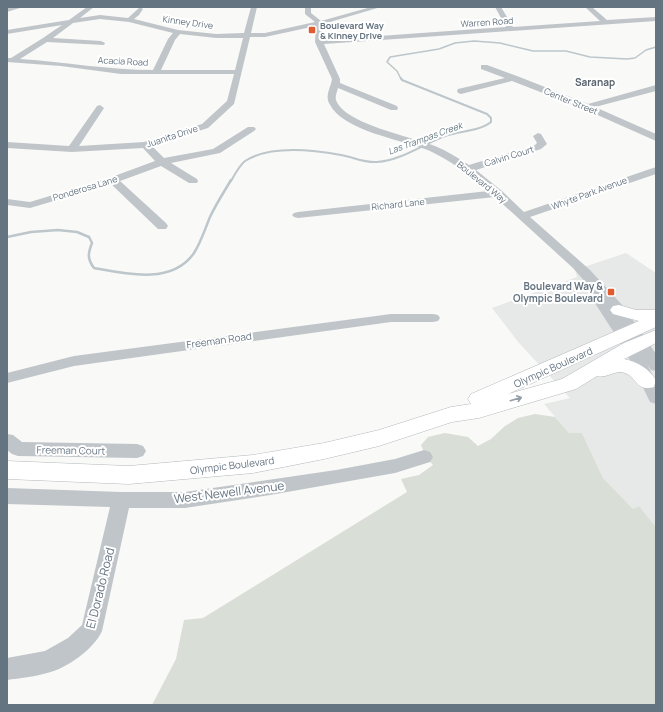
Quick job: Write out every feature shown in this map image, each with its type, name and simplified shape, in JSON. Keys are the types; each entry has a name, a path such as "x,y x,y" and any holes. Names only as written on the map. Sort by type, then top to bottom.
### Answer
{"main road":[{"path":"619,310 635,316 656,316"},
{"name":"Olympic Boulevard","path":"7,470 129,475 253,464 324,451 372,440 451,415 479,410 569,384 582,377 637,338 656,320"},
{"name":"Olympic Boulevard","path":"451,415 468,403 580,356 637,338"},
{"path":"582,377 591,377 615,366 625,366 636,369 653,382"}],"street":[{"path":"7,10 20,7"},
{"path":"9,61 46,40 92,7"},
{"name":"Juanita Drive","path":"7,145 72,149 145,146 205,126 231,102 254,7"},
{"path":"308,7 308,14 320,23"},
{"path":"320,23 364,9 378,7"},
{"path":"588,7 605,22"},
{"path":"490,8 499,8 511,29"},
{"path":"129,20 137,14 140,9"},
{"name":"Kinney Drive","path":"7,32 100,17 129,20 178,32 216,36 270,35 320,23"},
{"name":"Warren Road","path":"318,42 656,19"},
{"path":"320,23 318,42 334,75 336,84 394,108"},
{"path":"156,72 172,40 178,32"},
{"path":"46,40 102,43"},
{"name":"Acacia Road","path":"9,61 61,64 112,72 238,72"},
{"name":"Center Street","path":"484,67 587,107 656,138"},
{"path":"461,92 514,78"},
{"name":"Boulevard Way","path":"336,84 331,98 332,103 339,110 367,126 436,150 468,169 498,193 585,273 619,310 637,338"},
{"path":"587,107 656,88"},
{"path":"72,149 100,108"},
{"name":"Ponderosa Lane","path":"7,202 30,205 113,180 162,162 216,151 251,128"},
{"name":"Calvin Court","path":"468,169 538,147 542,144 538,136"},
{"path":"145,146 162,162 193,180"},
{"name":"Whyte Park Avenue","path":"523,216 656,170"},
{"path":"113,180 162,226"},
{"name":"Richard Lane","path":"298,215 498,193"},
{"name":"Boulevard Way","path":"592,282 600,301 637,338"},
{"name":"Freeman Road","path":"7,378 74,361 198,343 391,318 434,318"},
{"path":"637,338 653,382"},
{"name":"Freeman Court","path":"7,440 18,449 137,451"},
{"name":"West Newell Avenue","path":"7,496 121,500 185,500 270,488 396,466 424,457"},
{"name":"El Dorado Road","path":"7,669 48,662 76,646 91,631 121,500"}],"shaded area":[{"path":"626,253 656,273 656,527 639,506 633,509 603,478 582,433 569,433 544,404 570,398 519,343 492,308 577,277 575,270"},
{"path":"535,414 555,417 569,433 582,433 603,478 633,509 639,506 656,527 656,705 152,705 176,659 184,620 203,618 407,492 401,479 419,475 433,465 426,457 421,445 428,437 445,433 468,437 478,446 491,439 505,426 518,418"}],"waterway":[{"name":"Las Trampas Creek","path":"401,79 397,71 387,62 390,57 439,49 455,43 474,41 500,43 533,51 566,51 590,57 627,59 635,58 646,50 656,47"},
{"name":"Las Trampas Creek","path":"231,181 245,161 255,156 267,153 305,150 330,153 368,162 387,161 405,155 430,142 448,135 476,129 491,122 491,118 487,114 402,80 401,78"},
{"name":"Las Trampas Creek","path":"7,237 31,232 58,230 77,232 89,237 92,243 89,256 90,262 94,268 120,273 148,275 174,270 185,263 194,253 212,212 231,180"}],"place":[{"name":"Boulevard Way & Kinney Drive","path":"312,30"},
{"name":"Boulevard Way & Olympic Boulevard","path":"611,292"}],"district":[{"name":"Saranap","path":"595,82"}]}
